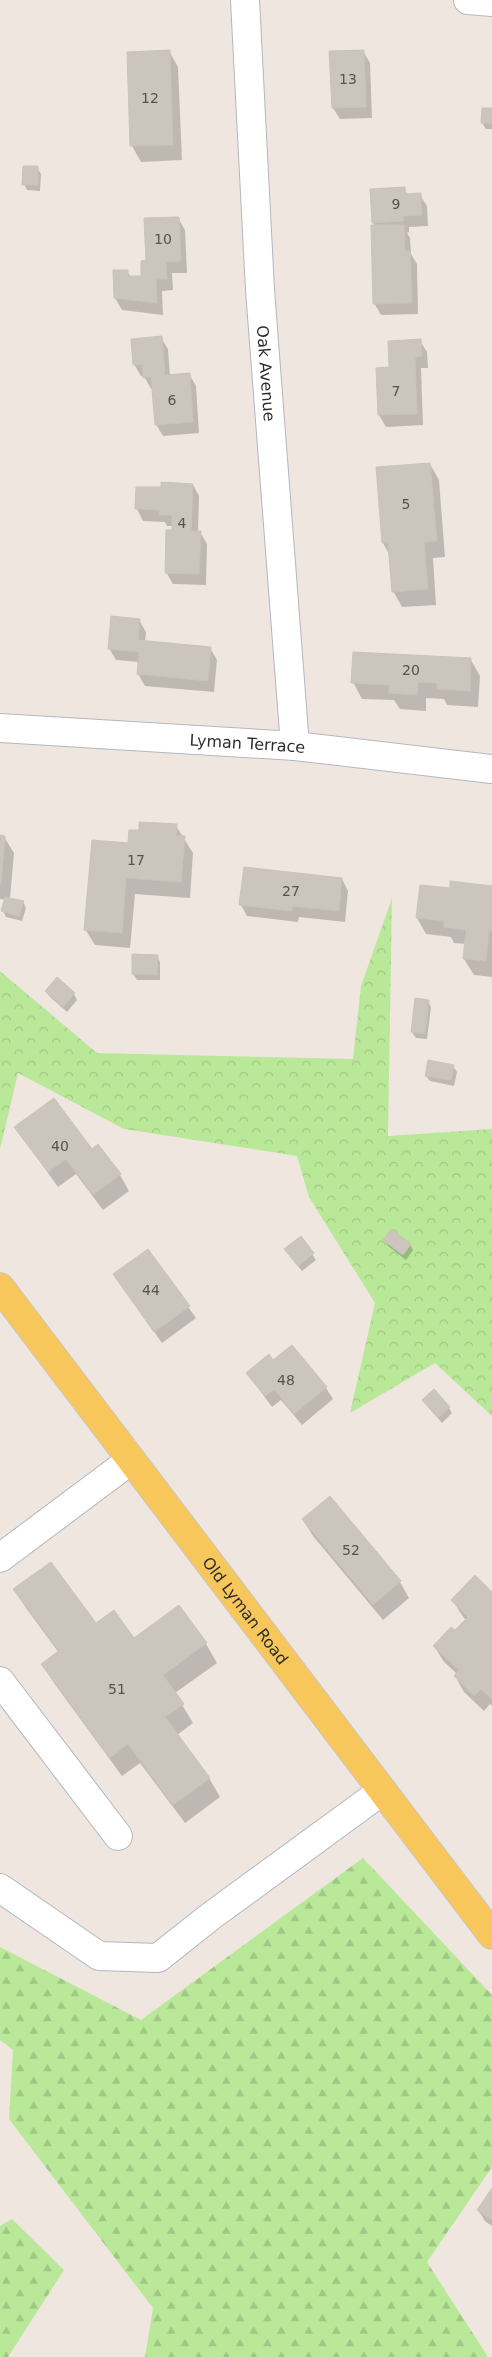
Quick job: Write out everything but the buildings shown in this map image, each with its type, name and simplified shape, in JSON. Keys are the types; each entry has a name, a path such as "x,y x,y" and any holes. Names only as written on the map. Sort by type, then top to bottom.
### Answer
{"main road":[{"name":"Old Lyman Road","path":"0,1286 492,1935"}],"street":[{"name":"Oak Avenue","path":"245,0 260,290 295,746"},
{"path":"468,0 492,2"},
{"name":"Lyman Terrace","path":"0,728 295,746 492,769"},
{"path":"0,1558 131,1460"},
{"path":"0,1681 118,1836"},
{"path":"0,1888 99,1956 158,1958 211,1916 382,1791"}],"green space":[{"path":"392,898 388,1136 492,1129 492,1416 435,1363 350,1413 375,1303 309,1197 297,1156 124,1129 18,1073 0,1149 0,971 97,1053 353,1059 361,986"},
{"path":"363,1858 492,1995 492,2167 427,2262 488,2357 145,2357 153,2308 9,2119 13,2050 0,2040 0,1947 141,2020"},
{"path":"12,2219 64,2270 8,2357 0,2357 0,2226"}]}
